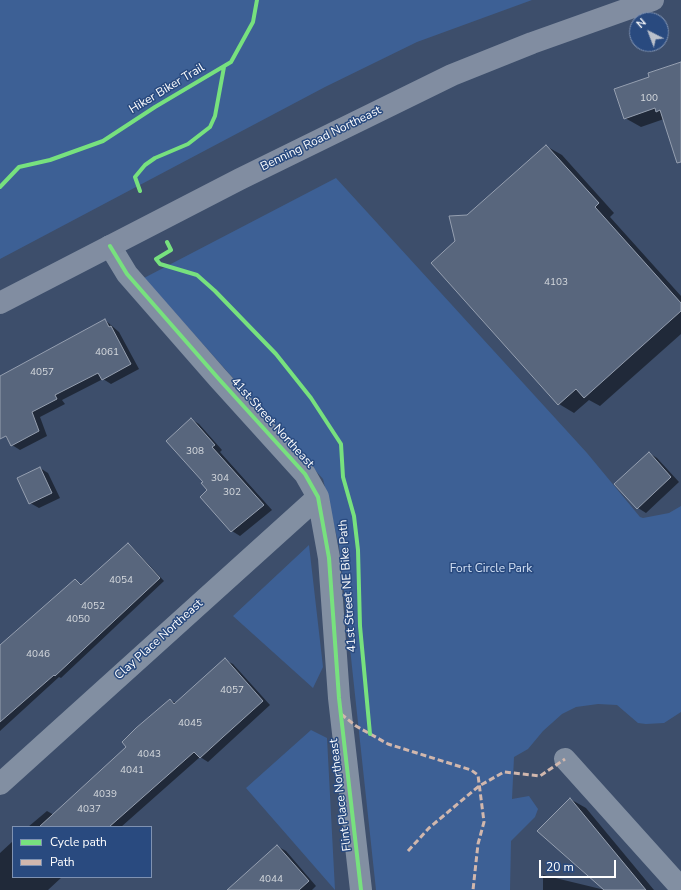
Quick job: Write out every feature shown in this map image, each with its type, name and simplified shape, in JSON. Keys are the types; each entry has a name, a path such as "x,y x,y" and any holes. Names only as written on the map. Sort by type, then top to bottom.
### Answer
{"main road":[{"name":"Benning Road Northeast","path":"0,303 240,179 452,75 532,43 653,0"}],"street":[{"name":"41st Street Northeast","path":"110,246 126,274 305,474 318,497 329,558 339,698"},
{"name":"Clay Place Northeast","path":"0,784 318,497"},
{"name":"Flint Place Northeast","path":"339,698 361,890"},
{"path":"565,758 681,888"}],"green space":[{"path":"0,0 532,0 417,42 325,87 0,259"},
{"name":"Fort Circle Park","path":"336,178 587,453 640,517 643,518 669,513 681,506 681,712 664,723 646,724 638,723 617,705 598,704 576,707 562,714 543,731 528,749 514,757 512,799 529,796 538,809 535,817 511,841 510,890 376,890 339,546 323,479 144,278"},
{"path":"309,545 323,667 313,688 233,616"},
{"path":"311,730 327,738 335,890 246,788"}],"building":[{"path":"681,62 681,162 677,163 660,110 656,112 655,108 624,119 614,89 649,77 648,73"},
{"path":"546,145 599,203 595,207 681,303 681,311 584,398 576,389 558,405 431,263 455,241 449,216 467,215"},
{"path":"105,319 109,327 111,326 131,364 102,380 98,373 55,395 57,399 32,412 39,431 11,446 6,436 0,439 0,376"},
{"path":"191,418 215,445 212,447 264,505 231,532 200,497 207,490 201,483 203,482 166,441"},
{"path":"649,452 671,477 637,509 614,484"},
{"path":"40,467 52,493 29,504 17,478"},
{"path":"128,543 160,578 55,676 54,675 0,722 0,645 75,579 81,585"},
{"path":"225,658 263,701 200,758 194,752 110,826 40,826 126,747 122,742 136,728 170,699 174,704"},
{"path":"570,798 646,890 604,890 537,831"},
{"path":"277,845 309,881 299,890 227,890"}],"marked path":[{"path":"341,714 356,726 388,744 471,770 478,775 484,822 478,844 473,890"},
{"path":"408,851 429,828 479,786 504,772 540,776 565,759"}],"cycle path":[{"name":"Hiker Biker Trail","path":"0,187 19,167 50,160 103,141 155,107 231,62 253,22 257,0"},
{"path":"140,191 135,177 145,165 155,158 188,144 210,127 215,116 224,67"},
{"name":"41st Street NE Bike Path","path":"167,242 171,250 156,259 160,264 197,275 215,291 276,354 311,398 341,444 343,477 354,516 358,550 360,626 370,734"},
{"path":"110,246 127,274 305,474 318,497 329,558 339,698 361,890"}]}
